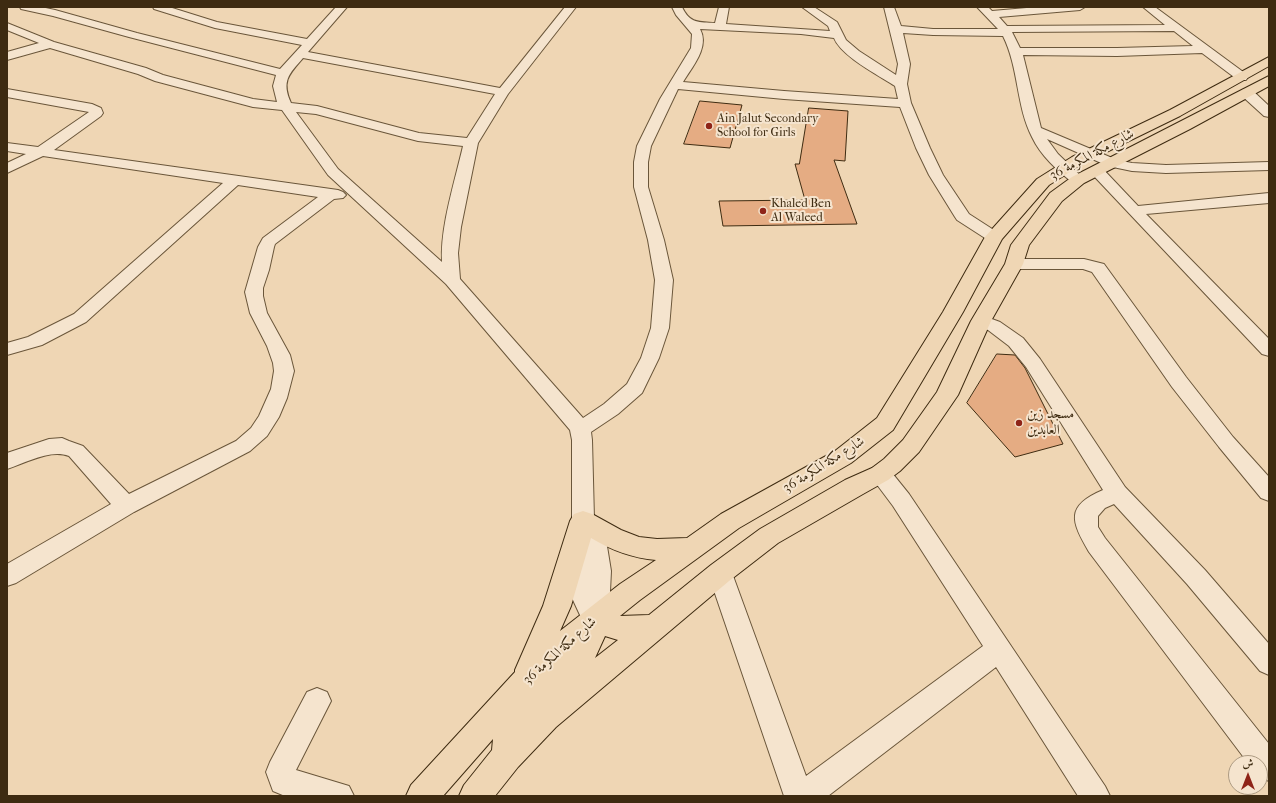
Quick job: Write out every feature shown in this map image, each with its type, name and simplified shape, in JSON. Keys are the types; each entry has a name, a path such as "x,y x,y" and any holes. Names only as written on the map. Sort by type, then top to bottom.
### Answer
{"main road":[{"name":"شارع مكة المكرمة 36","path":"475,796 507,756 545,717 720,573 769,536 854,487 880,474 892,465 911,446 947,395 981,321 1014,264 1020,245 1056,197 1089,167 1175,113 1269,61"},
{"name":"شارع مكة المكرمة 36","path":"422,796 523,684 555,652 630,592 730,521 843,457 885,424 953,312 994,237 1043,182 1089,167 1247,93 1269,80"},
{"path":"523,684 557,606 584,521 620,542 644,548 668,550 693,548"},
{"path":"507,756 507,744 514,723 519,715 583,653 591,637 595,620 606,625 630,630 655,626"}],"street":[{"path":"158,7 338,60 502,92"},
{"path":"342,7 283,73 279,81 279,88 286,107 333,172 452,280 574,421 580,430 582,440 584,521 579,546 579,560 585,600 595,620"},
{"path":"452,280 450,253 453,227 471,143 502,92 570,7"},
{"path":"580,430 611,409 635,388 650,358 660,328 664,280 656,240 641,187 641,162 644,146 666,99 697,48 699,37 692,24 683,17 676,7"},
{"path":"720,27 724,7"},
{"path":"807,7 833,24 841,42 855,54 901,84"},
{"path":"889,7 904,64 901,84 923,148 936,175 963,217 994,237"},
{"path":"986,10 1080,7"},
{"path":"1148,7 1242,77"},
{"path":"986,10 1006,31 1017,51 1035,130 1052,155 1089,167 1166,169 1269,166"},
{"path":"17,15 62,15 133,35 283,73"},
{"path":"17,15 50,44 187,86 253,103 317,110 418,137 471,143"},
{"path":"692,24 801,31 838,35"},
{"path":"896,29 933,32 1176,28"},
{"path":"7,56 50,44"},
{"path":"1017,51 1116,52 1204,49"},
{"path":"674,84 784,94 906,102"},
{"path":"7,93 95,109 96,113 41,152 7,169"},
{"path":"1247,93 1269,113"},
{"path":"1035,130 1064,141 1269,350"},
{"path":"7,147 364,199"},
{"path":"303,190 333,172"},
{"path":"7,349 35,341 80,318 235,180"},
{"path":"7,576 126,506 243,446 260,431 272,411 282,386 283,364 262,319 254,297 254,290 262,268 265,246 270,240 331,194"},
{"path":"1134,211 1269,198"},
{"path":"1014,264 1084,264 1098,268 1179,382 1226,442 1269,492"},
{"path":"981,321 994,326 1016,342 1033,363 1117,493 1196,577 1269,663"},
{"path":"7,461 50,447 62,446 76,451 126,506"},
{"path":"880,474 901,500 1095,796"},
{"path":"1117,493 1098,502 1086,514 1087,528 1097,544 1269,767"},
{"path":"720,573 800,796"},
{"path":"804,796 999,649"},
{"path":"317,701 280,772 283,781 339,796"}],"building":[{"name":"Ain Jalut Secondary School for Girls","path":"700,101 742,105 730,148 684,144"},
{"name":"Khaled Ben Al Waleed","path":"809,108 848,111 845,161 834,160 857,224 723,226 719,201 805,200 795,164 799,164"},
{"name":"مسجد زين العابدين","path":"997,354 1015,355 1025,368 1063,444 1015,457 967,403"}],"place":[{"name":"Ain Jalut Secondary School for Girls","path":"709,126"},
{"name":"Khaled Ben Al Waleed","path":"763,211"},
{"name":"مسجد زين العابدين","path":"1019,423"}]}
